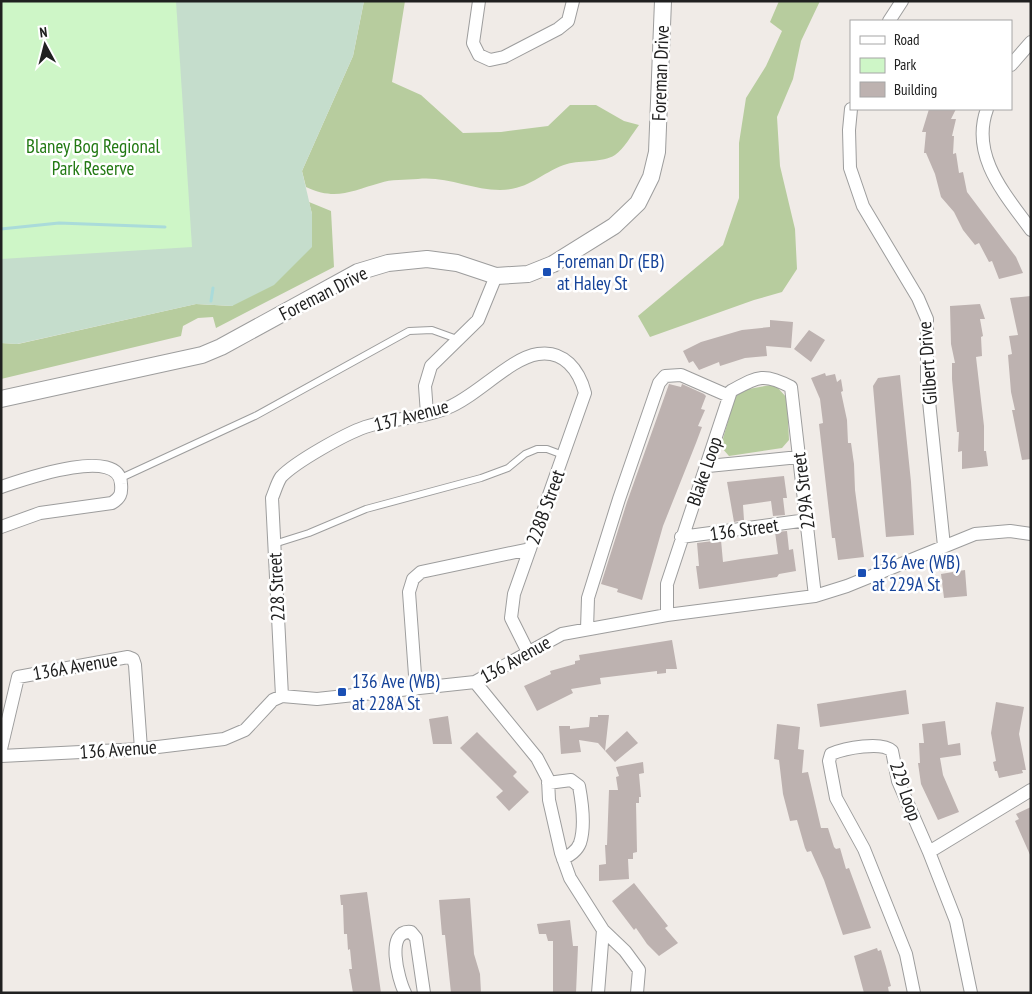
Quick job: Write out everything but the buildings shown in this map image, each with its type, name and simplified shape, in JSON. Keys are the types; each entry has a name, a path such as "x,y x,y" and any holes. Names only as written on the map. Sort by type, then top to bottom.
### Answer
{"street":[{"path":"479,1 473,43 478,55 490,60 504,57 558,30 568,21 573,1"},
{"name":"Foreman Drive","path":"1,399 202,355 221,347 358,272 388,263 427,259 457,264 496,276 528,274 553,264 614,226 638,203 651,177 657,152 663,1"},
{"path":"890,20 902,1"},
{"path":"1012,64 1031,42"},
{"name":"Gilbert Drive","path":"851,110 849,130 850,168 863,206 918,298 927,319 927,382 944,546"},
{"path":"987,110 983,120 984,146 993,179 1031,230"},
{"path":"427,414 425,386 432,366 478,320 496,276"},
{"name":"137 Avenue","path":"280,479 296,464 365,427 447,408 469,397 521,360 537,354 554,355 571,363"},
{"name":"228B Street","path":"528,652 511,618 514,594 585,392 580,376 571,363"},
{"path":"587,629 588,598 619,498 659,383 665,376 681,375 729,396"},
{"name":"229A Street","path":"729,396 731,391 752,380 772,377 791,387 815,596"},
{"name":"Blake Loop","path":"666,615 667,584 681,537 708,466 729,396"},
{"path":"708,466 799,457"},
{"path":"1,487 60,470 88,466 106,466 116,471 121,478 122,491 119,499 112,503 40,513 1,527"},
{"name":"228 Street","path":"280,479 272,498 282,696"},
{"name":"136 Street","path":"681,537 807,520"},
{"name":"136 Avenue","path":"1,756 141,749 224,739 235,736 245,730 273,700 282,696 317,699 475,682 562,634 666,615 815,596 847,586 974,534 1010,531 1031,534"},
{"path":"416,689 409,592 413,579 421,572 530,549"},
{"name":"136A Avenue","path":"1,749 18,677 128,657 133,659 141,749"},
{"path":"475,682 537,758 548,783 549,800 563,860 570,878 603,930 625,951 639,970 637,993"},
{"name":"229 Loop","path":"914,993 906,954 864,848 836,798 829,761 831,754 838,751 882,745 892,751 898,781 930,852 956,921 971,993"},
{"path":"548,783 571,780 579,786 582,833 580,844 575,851 563,860"},
{"path":"930,852 1031,790"},
{"path":"598,993 603,930"},
{"path":"405,993 397,962 396,940 399,934 405,931 411,932 416,938 424,993"}],"lane":[{"path":"121,478 255,416 409,331 432,330 458,340"},
{"path":"274,544 309,533 366,509 482,478 508,468 525,454 537,449 546,449 563,455"}],"green space":[{"path":"1,1 364,1 353,56 302,171 312,214 312,247 274,285 232,306 196,304 17,344 1,343"},
{"name":"Blaney Bog Regional Park Reserve","path":"1,1 176,1 192,247 1,259"},
{"path":"364,1 405,1 392,82 421,95 463,133 501,132 548,126 570,105 596,105 624,121 639,125 625,145 610,158 567,164 528,184 511,189 479,188 439,179 389,181 335,194 306,187 302,171 353,56"},
{"path":"779,1 820,1 801,41 793,79 777,117 780,166 795,229 797,269 782,292 650,337 638,316 723,245 739,198 739,143 746,98 766,66 782,31 770,22"},
{"path":"309,202 331,211 334,267 216,328 213,317 198,318 183,326 181,336 1,379 1,343 18,344 196,304 232,306 312,214"},
{"path":"771,385 777,387 787,398 789,440 782,448 729,456 722,448 722,442 735,397 743,390"}],"waterway":[{"path":"1,229 59,223 165,227"},
{"path":"211,301 213,288"}],"place":[{"name":"Foreman Dr (EB) at Haley St","path":"547,272"},
{"name":"136 Ave (WB) at 229A St","path":"862,573"},
{"name":"136 Ave (WB) at 228A St","path":"342,692"}]}
